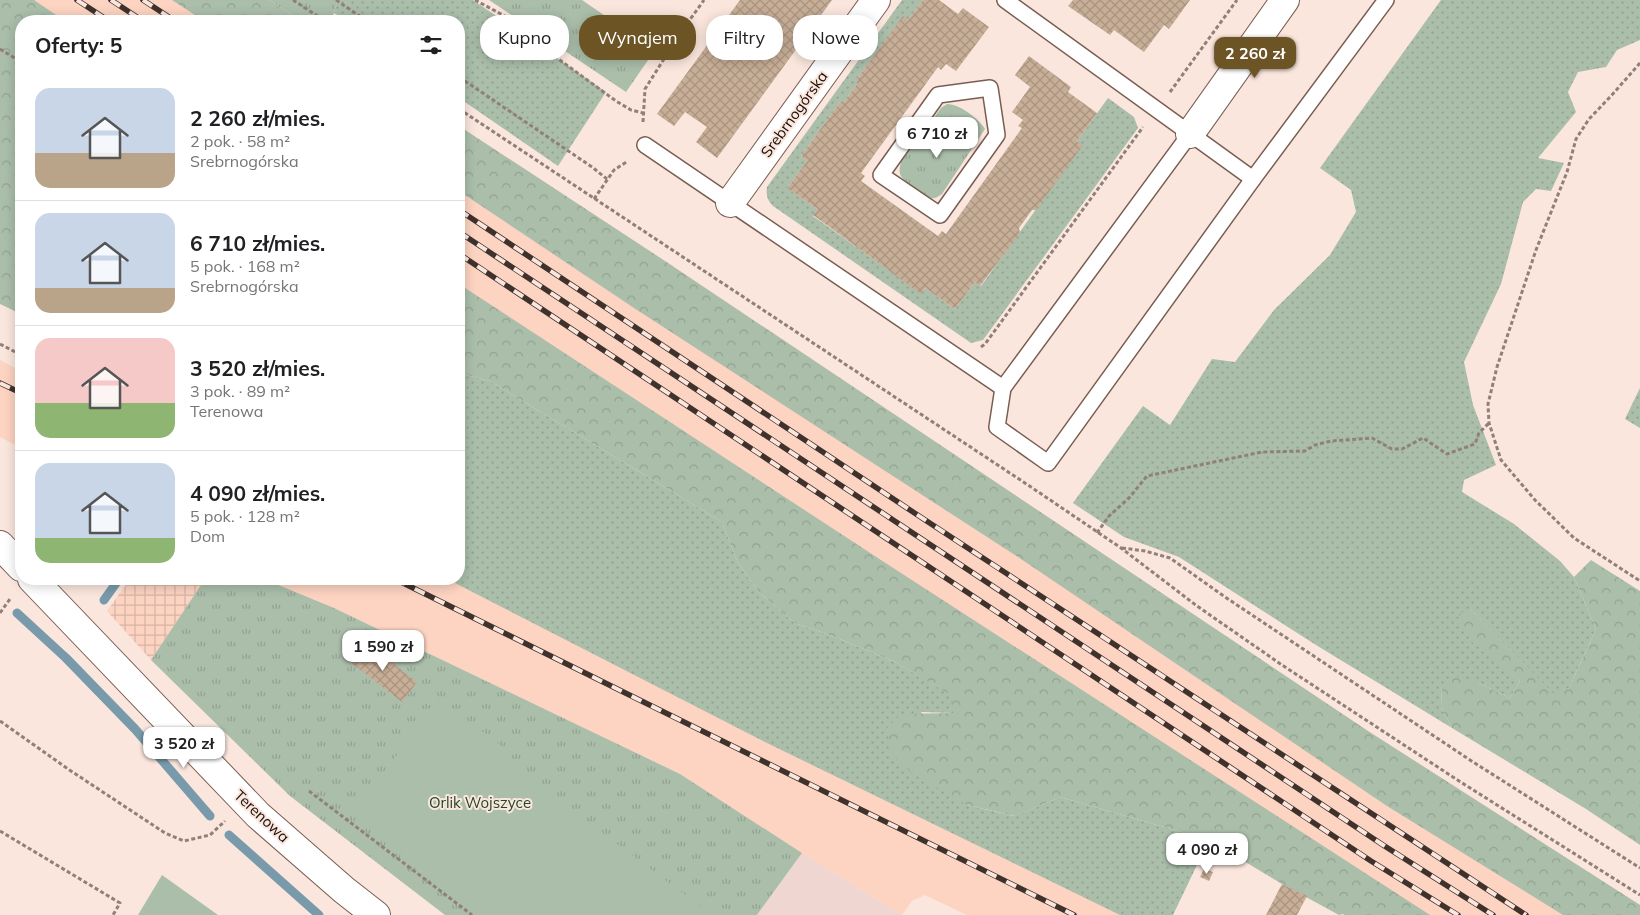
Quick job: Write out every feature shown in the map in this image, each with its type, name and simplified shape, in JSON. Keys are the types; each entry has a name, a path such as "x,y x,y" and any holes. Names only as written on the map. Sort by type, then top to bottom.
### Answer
{"street":[{"name":"Srebrnogórska","path":"730,204 876,0"},
{"path":"1190,134 1285,0"},
{"path":"0,545 15,561"},
{"name":"Terenowa","path":"38,585 258,815 344,890 376,915"}],"lane":[{"path":"1005,0 1253,179"},
{"path":"1190,134 1003,388 997,428 1048,463 1253,179 1386,0"},
{"path":"990,88 997,136 940,215 881,175 938,95 990,88"},
{"path":"645,145 1003,388"}],"path":[{"path":"293,0 316,15"},
{"path":"336,0 358,15"},
{"path":"475,0 512,20 531,39 616,101 631,110 643,112"},
{"path":"594,199 614,170 634,157 645,145 643,112 645,89 704,0"},
{"path":"1156,109 1237,0"},
{"path":"0,49 15,58"},
{"path":"1640,63 1612,96 1589,119 1576,139 1567,172 1536,250 1497,367 1488,404 1489,423 1501,460 1535,500 1574,538 1640,581"},
{"path":"465,81 607,179"},
{"path":"465,113 1121,548 1197,606 1290,670 1459,781 1640,895"},
{"path":"0,344 15,351"},
{"path":"1097,533 1109,516 1129,498 1147,476 1262,452 1305,451 1315,445 1331,440 1372,438 1392,449 1402,449 1423,438 1447,454 1475,444 1479,433 1489,423"},
{"path":"1121,548 1145,551 1170,558 1228,599 1470,760 1640,868"},
{"path":"0,721 157,828 184,841 210,835 230,816"},
{"path":"309,791 472,915"},
{"path":"0,831 120,903 113,915"}],"shaded area":[{"path":"0,0 269,0 292,15 15,15"},
{"path":"465,130 665,261 1368,731 1640,905 1640,915 1397,915 465,306"},
{"path":"0,360 15,368 15,445 0,437"},
{"path":"126,585 201,585 151,660 107,611"},
{"path":"278,585 458,585 1139,915 967,915 925,895 912,901 902,915 680,774 334,608"},
{"path":"802,853 902,915 757,915"}],"green space":[{"path":"0,0 34,0 56,15 15,15 15,311 0,304"},
{"path":"172,0 269,0 292,15 195,15"},
{"path":"269,0 337,0 333,15 292,15"},
{"path":"337,0 473,0 495,15 480,15 480,60 560,60 606,92 558,166 465,102 465,15 337,15 334,13"},
{"path":"489,0 582,0 604,15 579,15 579,60 648,60 626,92 569,54 569,15 511,15"},
{"path":"902,0 923,0 908,20 903,17 878,51 878,33"},
{"path":"1441,0 1640,0 1640,40 1617,50 1606,67 1578,72 1568,92 1576,112 1538,158 1564,163 1551,191 1536,189 1523,202 1501,284 1464,362 1473,405 1496,465 1464,480 1462,492 1514,524 1560,561 1574,577 1596,629 1569,688 1554,695 1470,609 1497,661 1520,681 1510,698 1477,682 1442,685 1441,707 1452,728 1316,645 1179,557 1124,537 1073,503 1143,406 1170,425 1212,359 1235,362 1274,310 1330,255 1356,212 1351,190 1320,168"},
{"path":"859,60 871,60 857,79 857,84 844,102 840,102 801,156 807,161 787,188 817,209 813,216 921,293 925,288 955,309 975,282 981,286 1082,145 1077,141 1108,98 1134,117 1138,128 983,340 971,343 773,206 769,202 767,187"},
{"path":"947,104 958,106 969,113 985,129 942,194 932,198 921,193 905,181 900,174 900,167 901,162 941,108"},
{"path":"465,130 665,261 1368,731 1640,905 1640,915 1563,915 1387,806 1024,561 634,308 465,195"},
{"path":"465,288 884,562 1430,915 1339,915 1282,884 1209,840 1060,797 1015,816 967,805 912,773 891,753 887,728 901,714 953,713 952,696 895,662 795,623 759,592 738,563 722,522 490,381 465,375"},
{"path":"465,375 490,381 722,522 738,563 759,592 795,623 895,662 953,696 953,713 921,712 967,805 1014,816 1060,797 1209,840 1173,915 1120,915 765,742 459,585 465,585"},
{"path":"1640,388 1640,428 1625,419"},
{"path":"1591,560 1640,591 1640,845 1586,809 1452,728 1441,707 1442,685 1452,676 1477,682 1510,698 1520,681 1471,641 1457,615 1470,609 1554,694 1569,688 1596,629 1574,577"},
{"name":"Orlik Wojszyce","path":"201,585 278,585 334,608 680,774 802,853 757,915 445,915 290,796 151,660"},
{"path":"440,699 509,752 504,759 712,915 485,915 352,813"},
{"path":"162,875 218,915 138,915"}],"building":[{"path":"740,0 832,0 821,15 793,15 793,54 717,158 696,142 707,127 685,112 674,126 657,114 706,47 706,60 783,60 783,15 729,15"},
{"path":"923,0 939,0 958,14 963,8 989,27 956,71 946,64 941,70 938,67 861,173 865,176 861,181 938,236 942,231 946,234 1022,128 1018,126 1023,120 1012,112 1030,87 1015,75 1029,56 1071,87 1068,92 1097,113 1077,141 1083,145 1036,210 1032,210 1019,228 1020,233 980,286 975,282 955,309 925,288 921,294 813,215 817,209 787,188 807,161 801,156 840,102 844,102 871,60 878,60 878,50 903,16 908,20"},
{"path":"1073,0 1190,0 1169,29 1164,25 1144,52 1114,30 1110,35 1068,6"},
{"path":"364,641 417,682 402,702 349,661"},
{"path":"1204,869 1213,872 1209,881 1200,877"},
{"path":"1282,884 1307,896 1297,915 1266,915"}],"waterway":[{"path":"104,600 115,585"},
{"path":"17,613 66,658 135,729 210,816"},
{"path":"229,835 319,915"}],"railway":[{"path":"77,0 100,15"},
{"path":"111,0 134,15"},
{"path":"143,0 166,15"},
{"path":"465,214 916,514 1526,915"},
{"path":"465,236 1383,845 1493,915"},
{"path":"465,258 1371,861 1458,915"},
{"path":"0,383 15,390"},
{"path":"407,585 1074,915"}]}
